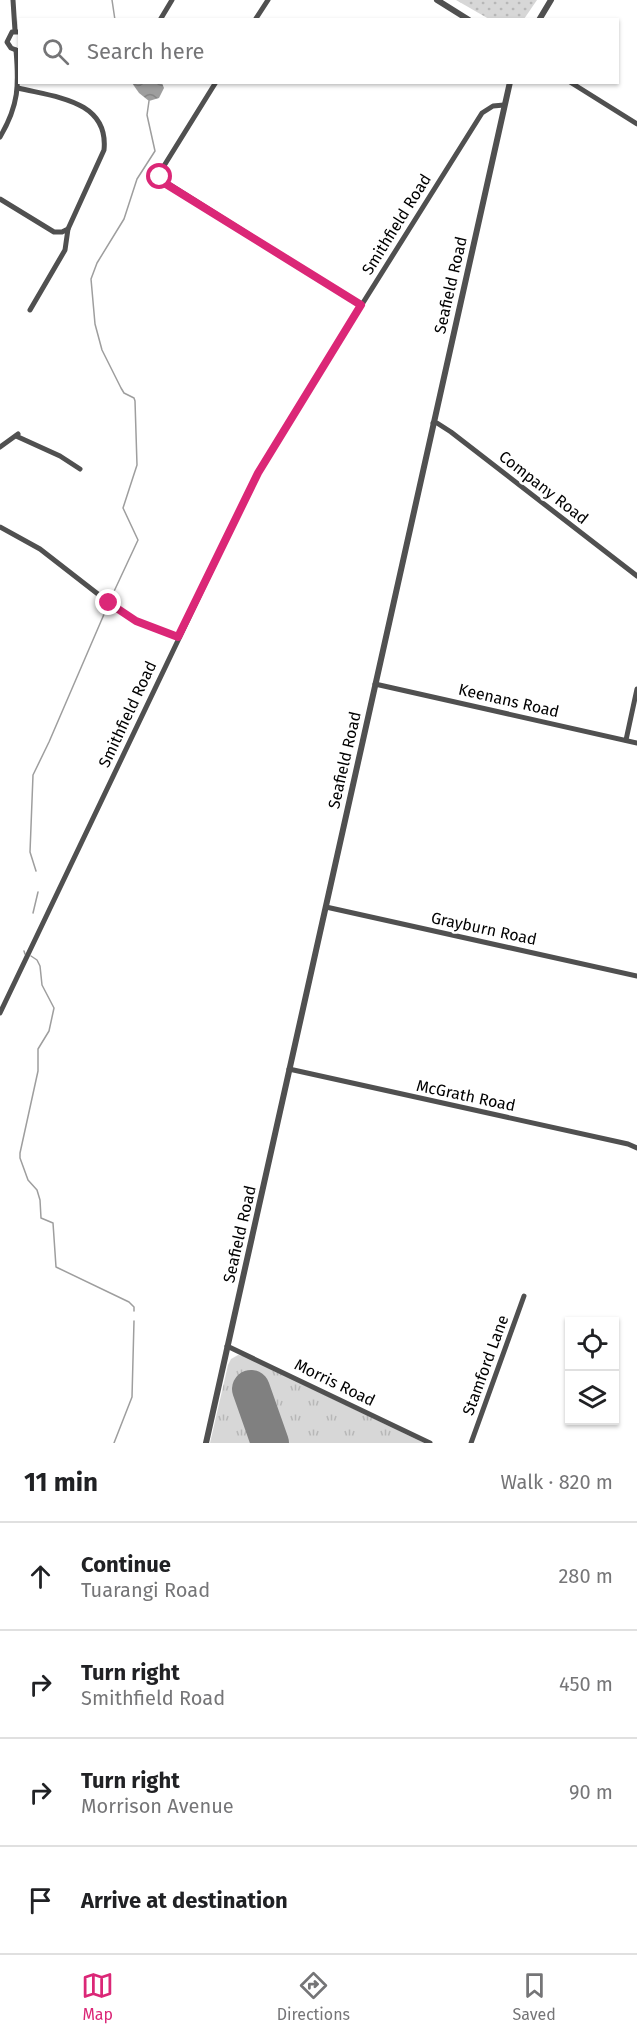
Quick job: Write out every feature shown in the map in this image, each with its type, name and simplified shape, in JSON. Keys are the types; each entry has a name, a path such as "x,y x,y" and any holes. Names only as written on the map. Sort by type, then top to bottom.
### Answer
{"street":[{"path":"0,137 7,125 18,88 18,49 11,48 7,42 9,34 17,32 13,0"},
{"path":"161,18 172,0"},
{"path":"256,18 267,0"},
{"path":"437,0 466,18"},
{"path":"540,18 551,0"},
{"path":"0,42 7,42"},
{"path":"215,84 159,174 161,179 361,305"},
{"name":"Seafield Road","path":"206,1443 509,84"},
{"path":"573,84 637,124"},
{"path":"18,88 84,106 94,114 101,126 105,141 103,154 68,229 65,249 30,310"},
{"name":"Smithfield Road","path":"0,1013 258,473 482,113 493,106 504,105"},
{"path":"0,199 54,232 68,229"},
{"name":"Company Road","path":"433,423 451,432 637,576"},
{"path":"0,447 17,435 60,456 80,469"},
{"path":"0,528 40,549 136,621 178,637"},
{"name":"Keenans Road","path":"375,684 637,743"},
{"path":"626,740 637,689"},
{"name":"Grayburn Road","path":"326,907 637,976"},
{"name":"McGrath Road","path":"289,1070 637,1148"},
{"name":"Stamford Lane","path":"471,1443 524,1296"},
{"name":"Morris Road","path":"227,1346 430,1443"}],"green space":[{"path":"456,0 537,0 525,18 487,18"},
{"path":"238,1355 424,1443 210,1443 228,1365 231,1359"}],"water":[{"path":"133,84 162,84 164,88 159,98 149,101"}],"waterway":[{"path":"112,0 115,18"},
{"path":"110,600 138,540 123,508 137,465 135,401 134,398 124,393 102,350 95,324 91,279 97,263 124,219 137,179 155,151 147,115 149,101"},
{"path":"36,871 30,852 33,775 108,605"},
{"path":"33,913 38,892"},
{"path":"31,956 40,966 42,985 54,1008 49,1031 38,1049 38,1071 20,1158 28,1180 37,1190 41,1218 53,1223 56,1267 129,1302 134,1307 134,1311"},
{"path":"114,1443 132,1397 134,1321"}],"runway":[{"path":"251,1389 270,1443"}],"route":[{"path":"109,603 136,621 178,637 258,473 361,305 166,184 160,177"}]}
